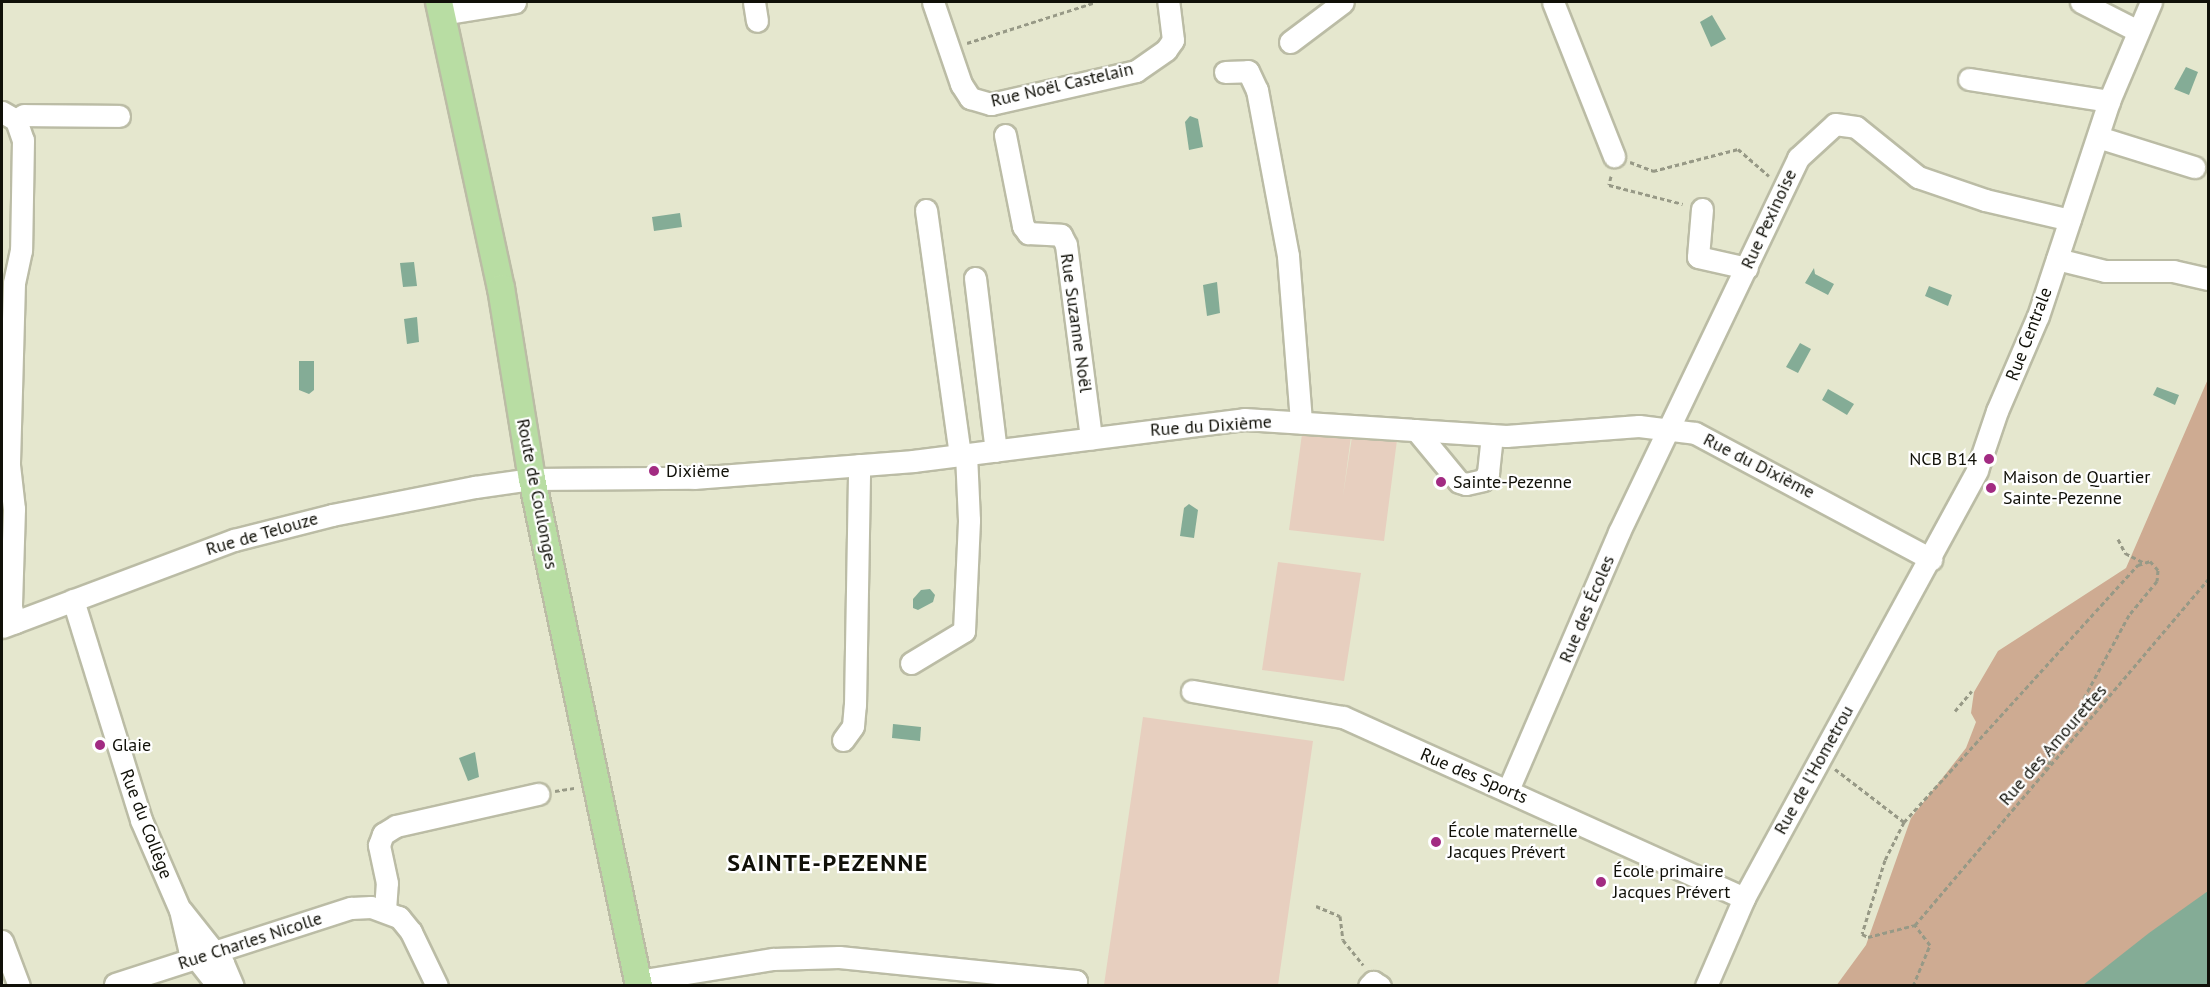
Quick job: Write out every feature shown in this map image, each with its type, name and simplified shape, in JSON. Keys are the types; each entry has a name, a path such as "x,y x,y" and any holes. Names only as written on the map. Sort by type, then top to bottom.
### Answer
{"main road":[{"name":"Route de Coulonges","path":"440,8 501,288 532,478 594,784 638,983"}],"street":[{"path":"440,8 515,2"},
{"name":"Rue Noël Castelain","path":"933,2 948,49 970,98 991,104 1136,71 1166,50 1173,40 1168,2"},
{"path":"1290,42 1343,2"},
{"path":"1553,2 1614,156"},
{"path":"2081,2 2138,31"},
{"name":"Rue Centrale","path":"1931,559 1985,451 2057,259 2109,101 2151,2"},
{"path":"1225,72 1248,71 1257,90 1288,256 1301,422"},
{"path":"1969,79 2109,101"},
{"path":"8,625 11,607 14,509 9,465 14,283 21,250 23,140 9,116 119,116"},
{"name":"Rue Pexinoise","path":"1668,429 1798,158 1835,124 1856,127 1918,177 1985,200 2070,220"},
{"name":"Rue Suzanne Noël","path":"1005,135 1023,226 1028,233 1061,235 1066,245 1091,438"},
{"path":"2098,137 2194,167"},
{"path":"1702,209 1698,257 1747,268"},
{"path":"912,663 964,631 969,503 926,210"},
{"path":"2057,259 2105,271 2173,271 2208,279"},
{"path":"975,278 996,451"},
{"name":"Rue du Dixième","path":"532,478 694,478 859,465 963,455 1244,419 1492,435 1639,426 1695,433 1733,451 1931,559"},
{"name":"Rue des Écoles","path":"1508,790 1619,532 1668,429"},
{"path":"1416,430 1459,482 1466,484 1483,480 1488,473 1492,435"},
{"path":"843,740 853,726 855,705 859,465"},
{"name":"Rue de Telouze","path":"8,625 276,527 532,478"},
{"name":"Rue de l'Hometrou","path":"1706,986 1744,898 1931,559"},
{"name":"Rue du Collège","path":"73,600 141,820 180,910 195,959 218,986"},
{"name":"Rue des Sports","path":"1192,691 1343,717 1744,898"},
{"path":"437,986 411,932 386,910 387,883 379,846 382,834 396,826 538,794"},
{"name":"Rue Charles Nicolle","path":"116,984 351,908 386,910"},
{"name":"Rue du Collège","path":"180,910 214,952 233,986"},
{"path":"2,941 19,986"},
{"path":"638,983 773,959 839,957 1076,983"}],"path":[{"path":"948,49 1096,2"},
{"path":"1702,209 1609,185 1614,156 1653,171 1738,149 1784,188"},
{"path":"2118,539 2125,553 2145,563"},
{"path":"1913,986 1930,945 1915,924 1868,937 1862,934 1885,860 1904,822 2138,565 2150,561 2158,570 2157,581 2129,615 2040,779"},
{"name":"Rue des Amourettes","path":"1915,924 2208,580"},
{"path":"1955,711 1972,691"},
{"path":"1819,759 1904,822"},
{"path":"538,794 594,784"},
{"path":"1316,906 1340,916 1343,940 1374,984"}],"shaded area":[{"path":"1712,15 1726,39 1711,47 1700,22"},
{"path":"2186,67 2198,72 2189,95 2174,89"},
{"path":"1190,116 1198,119 1203,147 1189,150 1185,122"},
{"path":"680,213 682,227 654,231 652,217"},
{"path":"414,262 417,286 403,287 400,263"},
{"path":"1814,268 1815,274 1834,284 1828,295 1805,283"},
{"path":"1217,282 1220,313 1207,316 1203,285"},
{"path":"1929,286 1952,295 1948,306 1925,296"},
{"path":"417,317 419,342 407,344 404,319"},
{"path":"1800,343 1811,349 1798,373 1786,367"},
{"path":"299,361 314,361 314,390 309,394 299,390"},
{"path":"2208,379 2208,985 1836,986 1866,945 1911,818 1966,748 1976,722 1971,713 1974,692 1998,651 2126,568"},
{"path":"2157,387 2179,395 2175,405 2153,395"},
{"path":"1828,389 1854,404 1847,415 1822,400"},
{"path":"1302,434 1351,436 1343,496 1352,437 1397,440 1384,541 1289,530"},
{"path":"1189,504 1198,510 1194,538 1180,536 1184,508"},
{"path":"1278,562 1361,573 1344,681 1262,670"},
{"path":"930,589 935,595 933,602 918,610 913,608 913,599 921,590"},
{"path":"1143,717 1313,741 1278,985 1104,985"},
{"path":"893,724 921,727 920,741 892,738"},
{"path":"475,752 479,777 468,781 459,758"},
{"path":"2208,891 2208,985 2083,985 2149,933"}],"place":[{"name":"NCB B14","path":"1989,459"},
{"name":"Dixième","path":"654,471"},
{"name":"Sainte-Pezenne","path":"1441,482"},
{"name":"Maison de Quartier Sainte-Pezenne","path":"1991,488"},
{"name":"Glaie","path":"100,745"},
{"name":"École maternelle Jacques Prévert","path":"1436,842"},
{"name":"École primaire Jacques Prévert","path":"1601,882"}],"district":[{"name":"SAINTE-PEZENNE","path":"828,863"}]}
